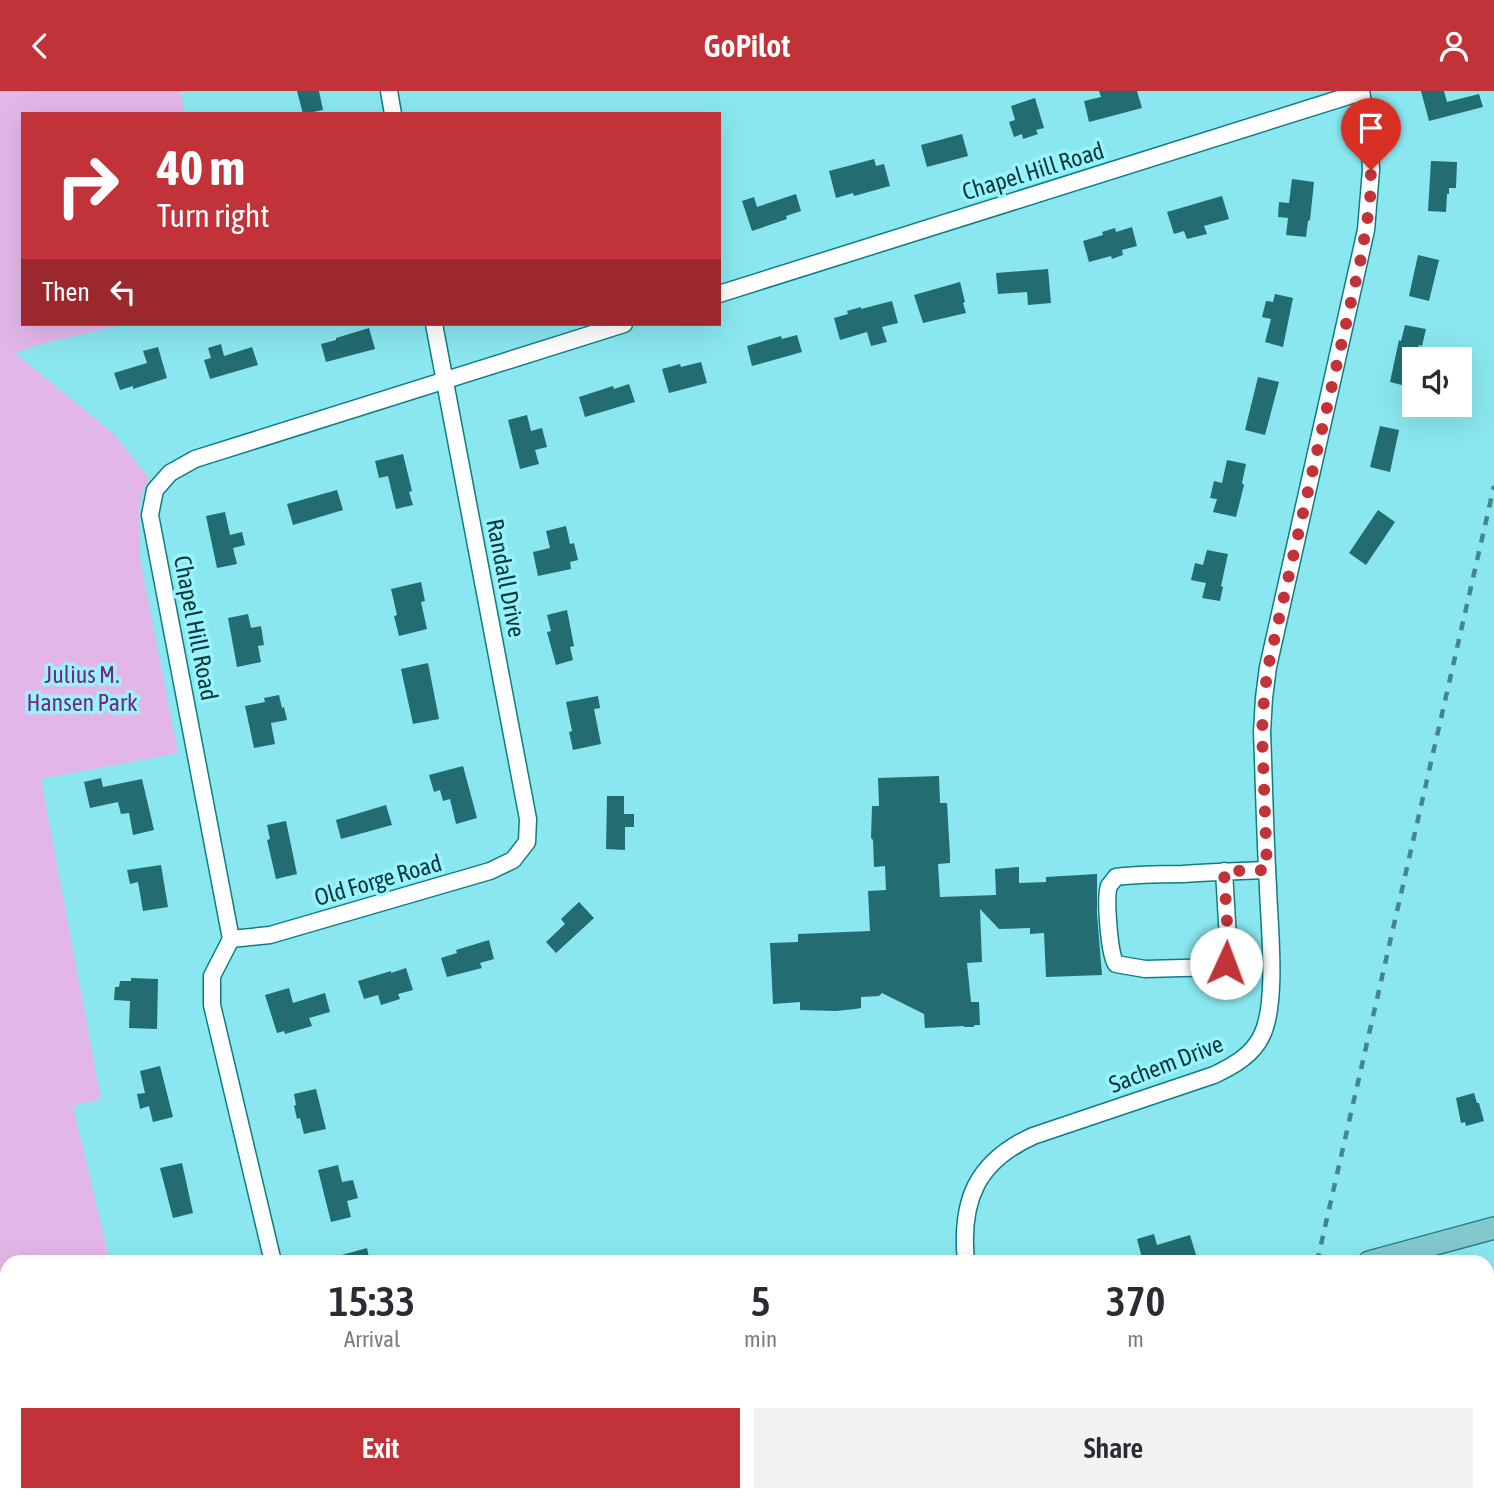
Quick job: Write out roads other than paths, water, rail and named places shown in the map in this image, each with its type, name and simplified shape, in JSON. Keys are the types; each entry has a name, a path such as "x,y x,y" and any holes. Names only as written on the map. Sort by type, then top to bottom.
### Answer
{"main road":[{"path":"1400,1255 1494,1228"}],"street":[{"path":"389,91 393,112"},
{"name":"Chapel Hill Road","path":"721,293 1361,92"},
{"name":"Sachem Drive","path":"965,1255 965,1221 971,1196 983,1175 1002,1153 1033,1136 1214,1075 1243,1059 1262,1035 1269,1012 1271,964 1262,732 1264,698 1271,653 1366,230 1371,170 1361,92"},
{"name":"Randall Drive","path":"434,326 528,819 527,842"},
{"name":"Chapel Hill Road","path":"231,939 150,515 155,491 170,473 195,459 618,326"},
{"name":"Old Forge Road","path":"231,939 270,935 490,871 513,860 527,842"},
{"path":"1224,871 1229,956 1226,963 1220,967 1145,969 1115,964 1109,937 1108,888 1116,877 1141,874 1224,871 1267,870"},
{"path":"231,939 212,976 212,1005 271,1255"}],"railway":[{"path":"1319,1255 1494,486"}],"park label":[{"name":"Julius M. Hansen Park","path":"82,688"}]}
